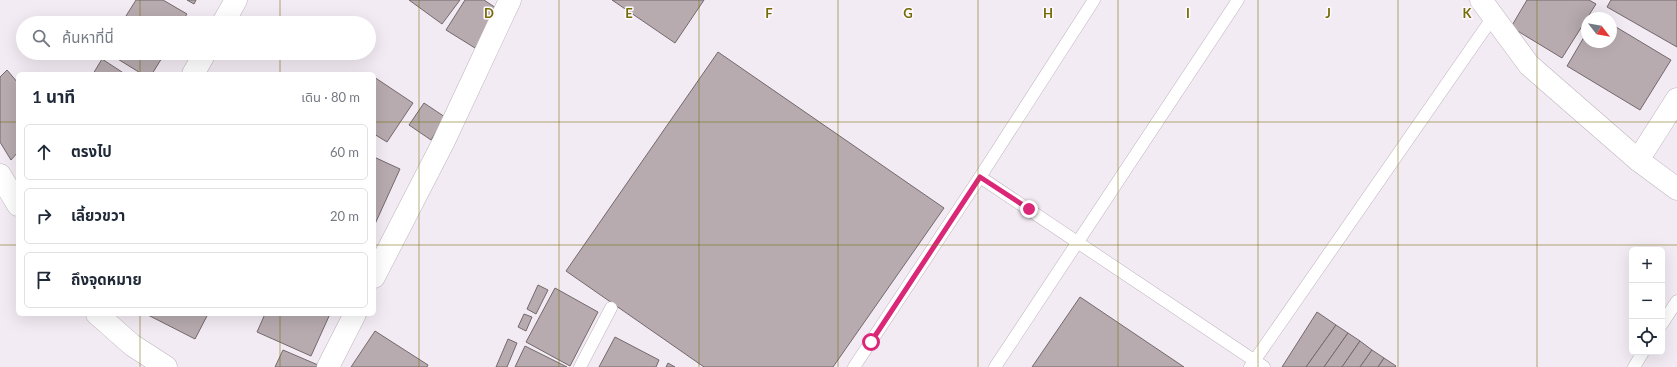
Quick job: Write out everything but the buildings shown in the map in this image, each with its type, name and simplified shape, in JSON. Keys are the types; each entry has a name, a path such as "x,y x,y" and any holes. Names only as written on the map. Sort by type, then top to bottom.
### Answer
{"street":[{"path":"227,16 236,0"},
{"path":"376,273 444,142 510,0"},
{"path":"1492,6 1529,65 1638,160 1677,189"},
{"path":"193,72 201,60"},
{"path":"1638,160 1677,99"},
{"path":"0,175 16,202"},
{"path":"99,316 132,344 166,367"},
{"path":"328,367 354,316"}],"lane":[{"path":"854,367 980,177 1094,0"},
{"path":"995,367 1238,0"},
{"path":"980,177 1078,242 1256,365 1492,6"},
{"path":"1665,319 1677,301"},
{"path":"580,367 610,308"},
{"path":"1634,367 1641,355"}],"route":[{"path":"871,342 980,177 1029,209"}]}
